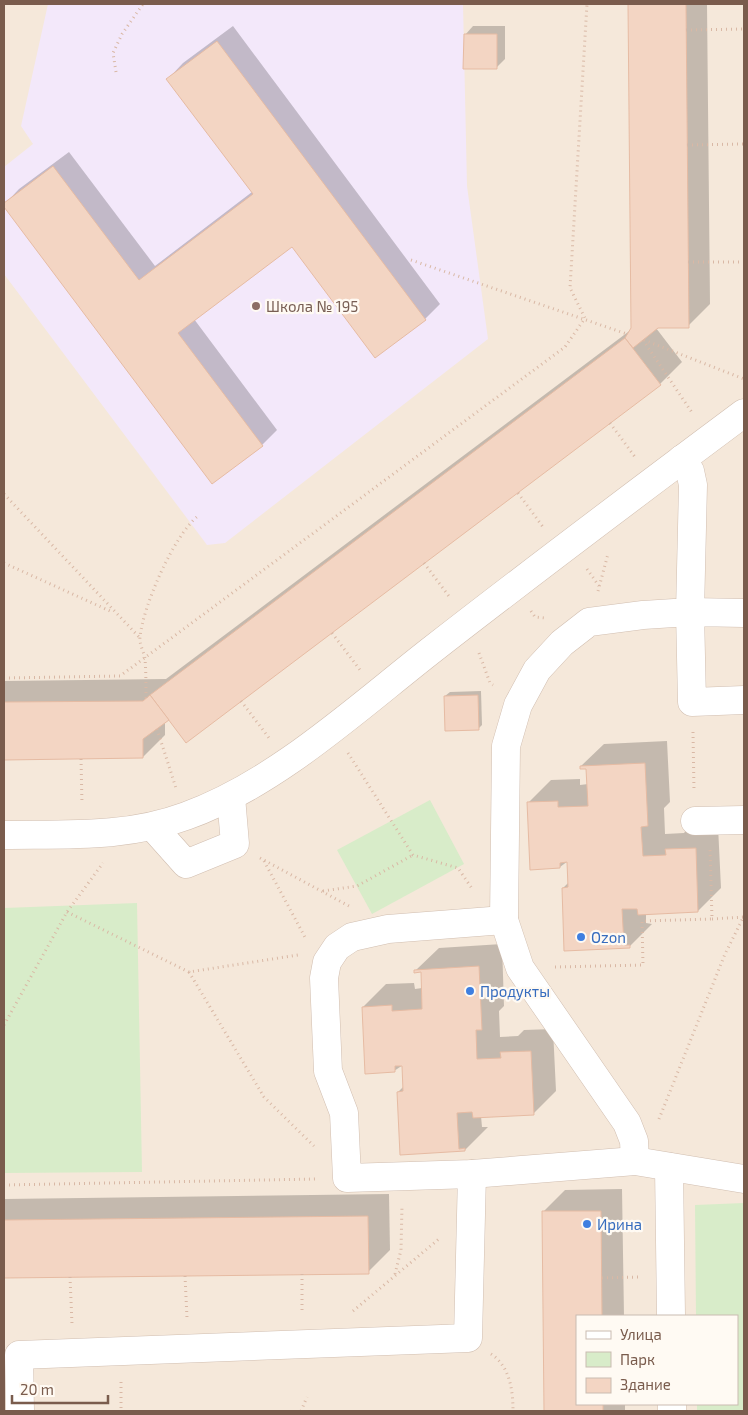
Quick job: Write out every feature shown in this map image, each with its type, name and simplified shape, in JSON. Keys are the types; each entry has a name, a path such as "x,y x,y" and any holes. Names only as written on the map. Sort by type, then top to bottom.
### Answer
{"lane":[{"path":"4,835 126,832 153,827 186,817 231,797 286,762 332,728 513,587 744,413"},
{"path":"682,459 690,471 693,485 690,612 692,702 744,700"},
{"path":"635,1151 627,1123 520,968 504,920 506,746 518,704 537,670 562,643 589,622 643,615 690,612 744,613"},
{"path":"153,827 186,864 235,844 231,797"},
{"path":"695,822 744,820"},
{"path":"504,920 388,929 352,937 320,957 324,978 328,1071 344,1113 347,1178 402,1178 472,1174 635,1151 669,1167 744,1180"},
{"path":"669,1167 671,1315"},
{"path":"20,1411 19,1355 468,1338 472,1174"}],"path":[{"path":"116,72 113,53 122,34 143,4"},
{"path":"585,318 570,288 587,4"},
{"path":"686,30 744,29"},
{"path":"687,145 744,144"},
{"path":"411,260 585,318 627,334"},
{"path":"688,262 744,262"},
{"path":"4,678 120,676 565,347 585,318"},
{"path":"710,439 644,340 744,379"},
{"path":"610,423 654,481"},
{"path":"518,493 561,551"},
{"path":"4,494 140,638"},
{"path":"146,698 145,657 140,638 150,600 168,558 188,523 198,516"},
{"path":"513,587 536,617 589,622 610,549"},
{"path":"4,563 114,612"},
{"path":"332,633 377,692"},
{"path":"241,701 286,762"},
{"path":"692,702 696,843 710,843 712,919"},
{"path":"332,728 413,856 458,868"},
{"path":"157,729 186,817"},
{"path":"81,759 83,833"},
{"path":"4,1025 68,912 126,832"},
{"path":"235,844 323,891 388,929"},
{"path":"323,891 357,886 413,856"},
{"path":"188,972 320,957 264,860"},
{"path":"68,912 188,972 264,1097 347,1178"},
{"path":"520,968 643,965 642,921 744,917"},
{"path":"635,1151 657,1123 725,954 744,917"},
{"path":"4,1184 347,1178"},
{"path":"395,1274 401,1250 402,1178"},
{"path":"310,1343 472,1212"},
{"path":"302,1274 310,1343"},
{"path":"185,1276 188,1348"},
{"path":"70,1277 72,1352"},
{"path":"602,1278 670,1277"},
{"path":"468,1338 497,1358 507,1372 513,1394 513,1411"},
{"path":"301,1411 307,1397"}],"shaded area":[{"path":"4,4 744,4 744,1219 715,1315 576,1315 576,1405 716,1405 716,1411 4,1411"},
{"name":"Школа № 195","path":"48,4 463,4 467,186 488,339 225,543 207,545 4,274 4,167 33,144 21,126"}],"green space":[{"path":"430,800 464,864 372,914 337,850"},
{"path":"137,903 142,1172 4,1173 4,908"},
{"path":"744,1203 744,1411 697,1411 697,1405 738,1405 738,1315 696,1315 695,1205"}],"building":[{"path":"628,4 686,4 689,328 658,328 633,348 625,338 631,328"},
{"path":"464,34 497,34 497,69 463,69"},
{"path":"217,41 426,320 375,358 292,247 178,333 263,446 212,484 4,207 4,203 53,166 139,280 253,194 166,79"},
{"path":"625,338 661,385 186,743 150,695"},
{"path":"150,695 169,720 143,739 143,758 4,760 4,702 143,701"},
{"path":"478,695 479,730 445,731 444,696"},
{"path":"645,763 648,826 641,827 643,856 666,855 665,849 696,848 698,912 638,915 637,909 622,909 624,945 630,945 630,948 564,951 562,888 568,887 567,862 560,863 560,868 530,870 527,802 558,801 558,807 588,806 586,769 580,769 580,766"},
{"path":"479,966 482,1030 476,1030 477,1059 501,1058 500,1052 531,1051 534,1115 473,1118 472,1112 457,1113 459,1149 465,1148 465,1151 400,1155 397,1092 403,1091 402,1066 395,1066 395,1072 365,1074 362,1007 392,1005 392,1011 422,1009 421,972 414,973 414,970"},
{"path":"542,1211 601,1211 602,1315 576,1315 576,1405 603,1405 603,1411 544,1411"},
{"path":"368,1216 369,1274 4,1278 4,1220"}],"place":[{"name":"Школа № 195","path":"256,306"},
{"name":"Ozon","path":"581,937"},
{"name":"Продукты","path":"470,991"},
{"name":"Ирина","path":"587,1224"}]}
